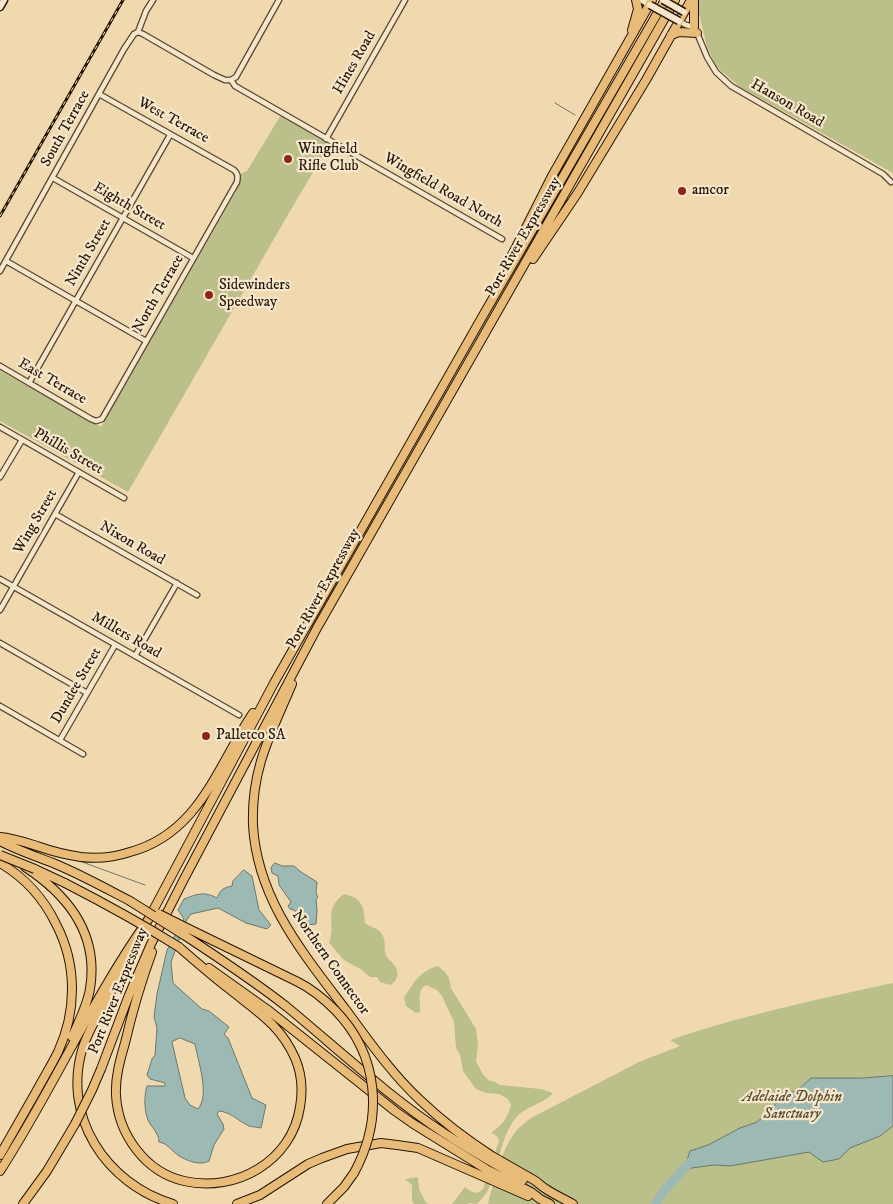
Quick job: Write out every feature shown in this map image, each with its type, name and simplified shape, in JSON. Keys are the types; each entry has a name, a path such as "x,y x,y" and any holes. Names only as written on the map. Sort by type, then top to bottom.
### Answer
{"highway":[{"path":"629,42 638,9 636,0"},
{"name":"Port River Expressway","path":"54,1077 103,992 148,920 274,683 664,0"},
{"name":"Port River Expressway","path":"23,1204 47,1171 75,1124 101,1069 150,944 306,649 675,0"},
{"path":"486,330 577,194 646,80 684,12 693,0"},
{"path":"671,35 696,30 693,0"},
{"path":"481,319 548,184 651,2"},
{"name":"Northern Connector","path":"306,649 265,745 256,778 253,810 254,839 263,878 269,893 298,946 370,1042 397,1076 421,1101 462,1136 545,1189 573,1204"},
{"path":"0,837 11,838 72,856 94,858 135,851 159,840 192,813 212,783 244,726 274,683"},
{"name":"Northern Connector","path":"0,841 78,874 186,931 285,1006 381,1086 444,1133 534,1186 545,1189"},
{"path":"0,854 94,898 179,947 247,994 395,1111 485,1173"},
{"path":"0,854 30,870 58,893 73,910 86,936 91,964 90,991 82,1015 54,1077 0,1171"},
{"path":"0,863 24,880 51,913 62,935 69,958 72,992 69,1021 58,1052 0,1155"},
{"path":"148,920 84,1046 79,1066 78,1099 81,1115 91,1138 106,1161 119,1175 138,1188 173,1204"},
{"path":"160,926 141,984 117,1074 116,1094 120,1118 124,1130 138,1152 159,1170 183,1181 211,1184 230,1181 260,1169 280,1152 288,1140 295,1127 302,1098 300,1074 295,1059 281,1033 179,947"},
{"path":"186,931 298,982 318,994 353,1032 364,1053 374,1093 371,1129 366,1149 354,1173 344,1187 327,1204"},
{"path":"237,1204 260,1195 308,1164 322,1158 347,1149 381,1144 418,1148 531,1192 550,1204"}],"main road":[{"path":"642,0 651,2 679,21"},
{"name":"Hanson Road","path":"664,0 684,12"}],"street":[{"name":"South Terrace","path":"0,271 99,94 134,34 138,32 146,11 153,0"},
{"path":"231,80 236,76 279,0"},
{"name":"Hines Road","path":"326,138 405,0"},
{"name":"Hanson Road","path":"684,12 691,19 707,58 716,72 732,86 883,174 891,182"},
{"path":"679,21 696,30"},
{"name":"Wingfield Road North","path":"138,32 214,75 225,80 231,80 235,86 502,239"},
{"name":"West Terrace","path":"99,94 234,170"},
{"name":"Ninth Street","path":"29,383 170,134"},
{"name":"North Terrace","path":"91,418 96,421 102,419 237,182 238,175 234,170"},
{"name":"Eighth Street","path":"53,178 193,258"},
{"path":"6,260 146,341"},
{"name":"East Terrace","path":"0,366 91,418"},
{"name":"Phillis Street","path":"0,427 124,498"},
{"path":"0,477 22,440"},
{"name":"Wing Street","path":"0,610 79,472"},
{"name":"Nixon Road","path":"55,514 197,595"},
{"name":"Millers Road","path":"0,579 239,715"},
{"path":"135,656 177,583"},
{"path":"0,643 87,693"},
{"name":"Dundee Street","path":"60,740 115,645"},
{"path":"0,706 84,754"}],"green space":[{"path":"699,0 893,0 893,173 740,87 717,67 707,47 698,9"},
{"name":"Sidewinders Speedway","path":"282,113 326,139 328,147 128,492 0,421 0,371 101,427 237,190 234,187 238,175 247,171"},
{"path":"344,894 358,900 363,907 365,923 383,935 387,958 393,963 397,973 395,981 390,985 380,982 377,977 370,977 344,960 329,943 332,929 332,911 337,900"},
{"path":"438,966 449,978 451,988 476,1029 478,1045 476,1061 488,1080 500,1085 541,1089 553,1093 523,1111 515,1119 502,1145 491,1183 486,1194 477,1204 452,1204 465,1187 476,1193 483,1189 499,1141 497,1136 491,1133 504,1121 511,1105 508,1099 499,1094 486,1093 476,1089 463,1071 460,1055 456,1048 454,1022 442,996 437,990 426,985 423,987 420,994 420,1012 416,1013 406,1006 404,998 414,983 426,971"},
{"name":"Adelaide Dolphin Sanctuary","path":"893,983 893,1204 488,1204 502,1156 511,1138 521,1126 531,1118 639,1062 680,1046 670,1040 753,1015"},
{"path":"418,1177 419,1189 426,1203 430,1204 414,1204 412,1200 412,1185 405,1179"}],"water":[{"path":"275,863 282,866 294,866 317,882 316,924 307,925 294,910 290,909 288,906 291,902 279,885 278,876 272,873 271,868"},
{"path":"244,870 252,876 259,910 271,925 267,929 246,923 218,908 191,914 186,921 171,962 173,983 202,1009 209,1011 229,1027 224,1034 228,1038 252,1098 266,1105 261,1128 249,1126 231,1115 219,1111 217,1114 224,1129 214,1145 209,1161 198,1163 179,1156 159,1142 158,1136 149,1123 145,1103 147,1086 165,1086 165,1083 150,1079 147,1075 155,1055 157,1028 154,1017 167,950 184,919 178,910 184,899 200,894 208,894 217,898 223,889 232,886 233,881","holes":["180,1038 195,1044 203,1087 203,1095 198,1109 190,1105 185,1098 172,1042"]},
{"path":"893,1076 893,1126 880,1136 850,1148 839,1159 823,1162 809,1152 730,1166 714,1165 684,1169 690,1151 708,1145 740,1128 757,1122 771,1110 782,1096 798,1090 811,1078"}],"waterway":[{"path":"555,103 575,115"},
{"path":"74,859 145,885"},
{"path":"656,1204 663,1192 692,1160"}],"railway":[{"path":"0,216 123,0"}],"place":[{"name":"Wingfield Rifle Club","path":"288,159"},
{"name":"amcor","path":"682,191"},
{"name":"Sidewinders Speedway","path":"209,295"},
{"name":"Palletco SA","path":"206,736"}]}
